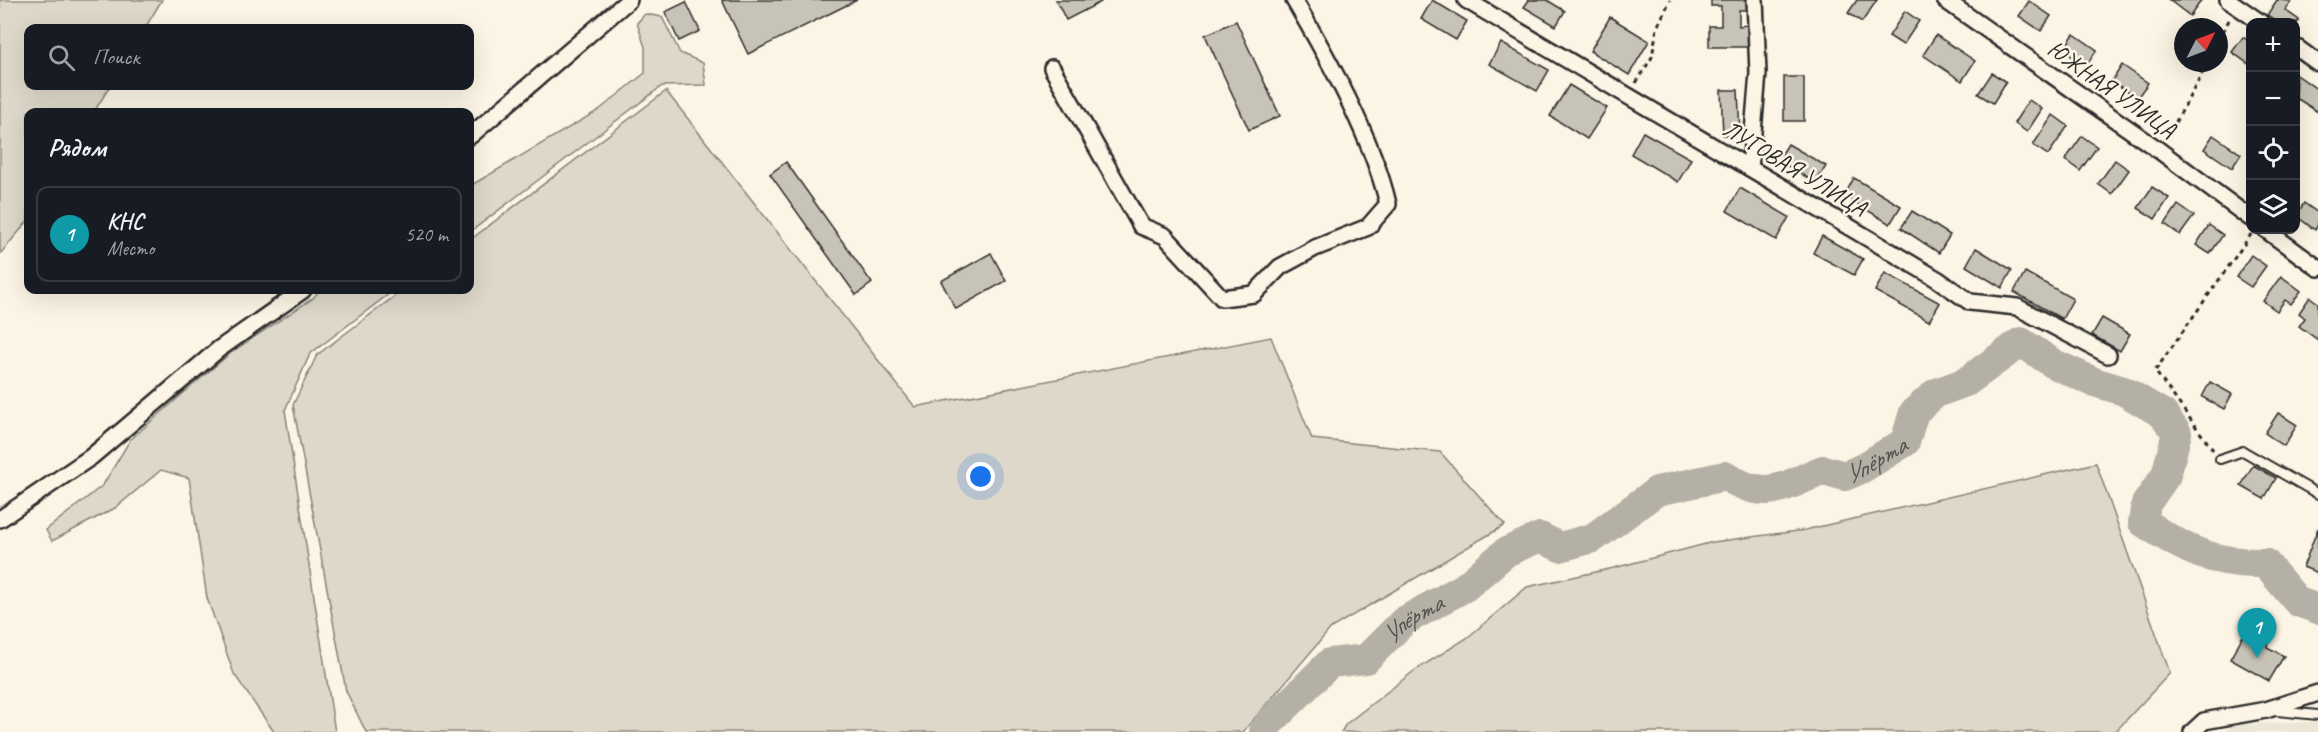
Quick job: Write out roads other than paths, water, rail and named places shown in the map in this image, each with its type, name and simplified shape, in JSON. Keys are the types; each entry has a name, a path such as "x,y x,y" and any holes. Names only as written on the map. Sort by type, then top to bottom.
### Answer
{"street":[{"path":"474,133 629,0"},
{"path":"1052,68 1141,226 1165,236 1222,298 1254,294 1280,267 1315,248 1368,227 1388,204 1381,173 1320,45 1294,0"},
{"name":"ЛУГОВАЯ УЛИЦА","path":"1466,0 1937,279 1970,302 2017,307 2108,355"},
{"path":"1750,168 1758,73 1755,0"},
{"name":"ЮЖНАЯ УЛИЦА","path":"1953,2 2246,215"},
{"path":"2232,3 2254,18"},
{"path":"2300,50 2318,63"},
{"path":"2271,234 2318,268"},
{"path":"0,519 91,457 219,349 297,294"},
{"path":"2192,732 2204,721 2266,710 2318,693"}],"lane":[{"path":"2220,459 2243,451 2318,494"},
{"path":"2266,710 2318,715"}],"waterway":[{"name":"Упёрта","path":"1264,732 1270,722 1330,663 1366,659 1404,621 1465,587 1506,552 1540,537 1560,547 1593,538 1657,491 1725,476 1740,484 1764,490 1785,486 1823,470 1845,476 1905,442 1914,412 1936,393 1966,382 2021,342 2054,364 2094,382 2124,391 2163,414 2177,433 2166,475 2146,504 2143,522 2186,548 2214,558 2246,563 2265,563 2298,602 2318,609"}],"place":[{"name":"КНС","path":"2257,658"}]}
